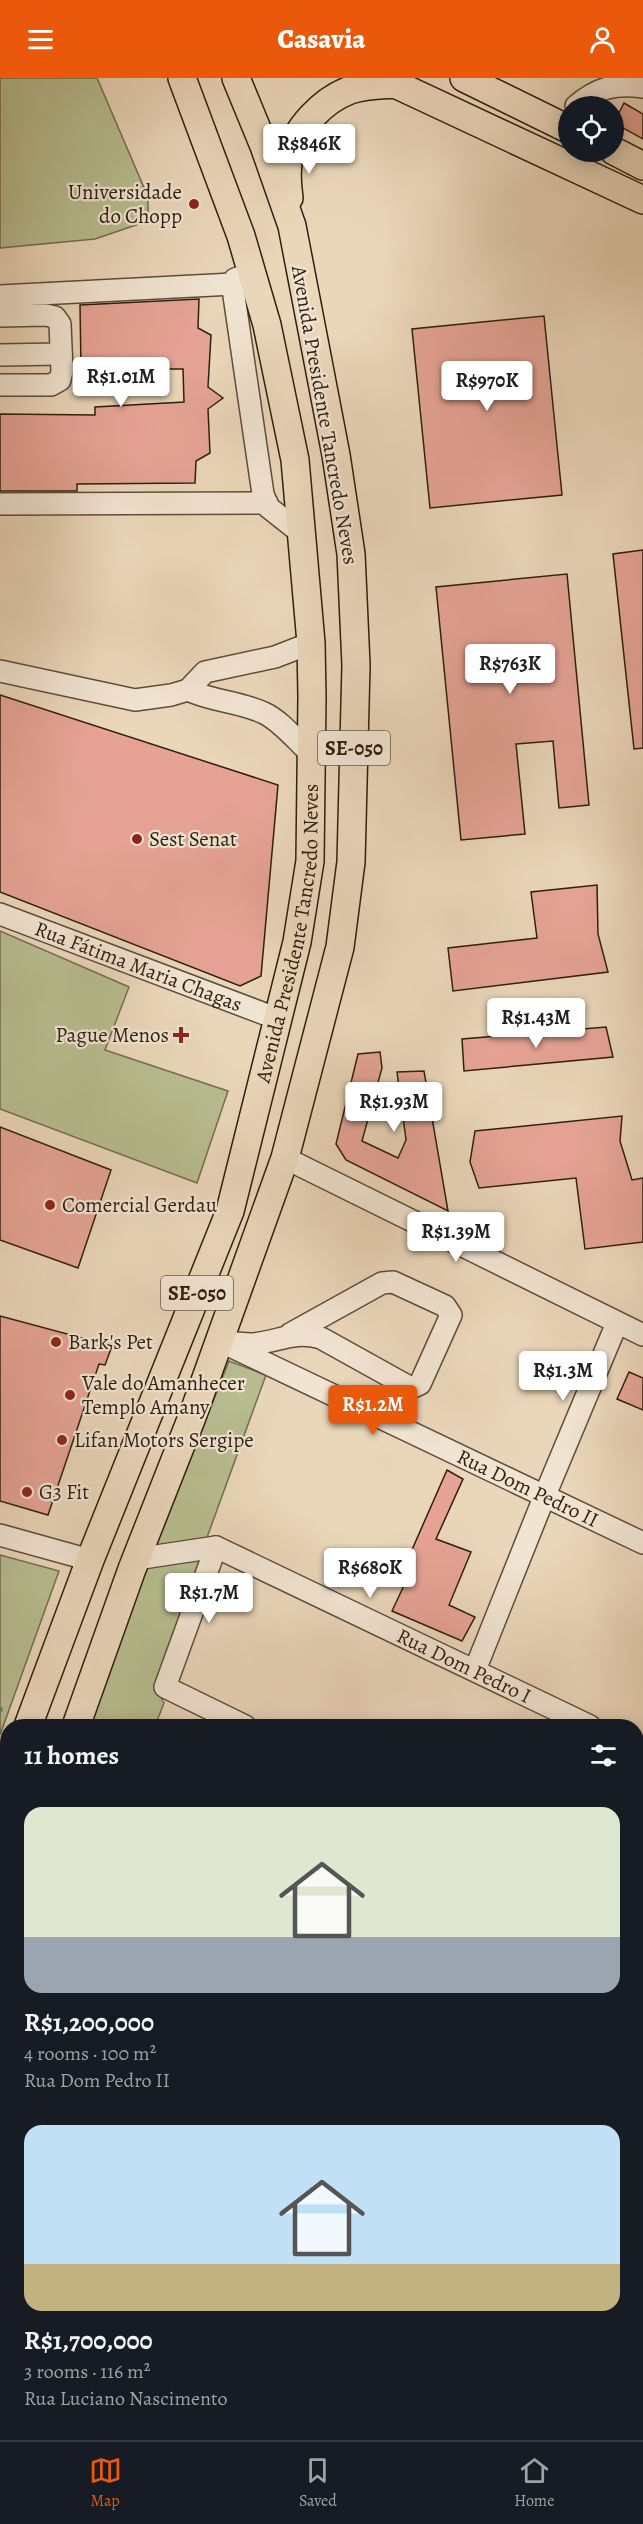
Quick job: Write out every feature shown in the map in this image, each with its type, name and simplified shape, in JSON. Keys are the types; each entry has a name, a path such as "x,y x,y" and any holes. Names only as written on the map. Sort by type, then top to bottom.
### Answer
{"main road":[{"name":"Avenida Presidente Tancredo Neves","path":"31,1719 87,1568 230,1211 297,942 310,861 311,644 296,460 267,325 242,279 230,206 182,78"},
{"name":"Avenida Presidente Tancredo Neves","path":"79,1719 138,1553 192,1417 285,1158 340,947 351,862 357,665 351,554 336,455 292,226 264,146 236,78"},
{"path":"464,78 558,115"},
{"path":"292,226 286,177 295,141 310,118 332,99 350,90 373,85 395,84 643,200"},
{"path":"624,156 643,166"},
{"path":"87,1568 138,1553"}],"street":[{"path":"589,96 593,92 608,87 643,87"},
{"path":"0,296 242,279 263,494 268,507 284,522 301,533"},
{"path":"0,316 46,315 55,317 60,324 61,354 60,380 51,385 0,386"},
{"path":"0,355 61,354"},
{"path":"0,504 267,503"},
{"path":"0,671 135,700 188,690 205,672 275,657 311,644"},
{"path":"188,690 207,699 234,702 268,715 310,753"},
{"name":"Rua Fátima Maria Chagas","path":"0,914 278,1019"},
{"path":"285,1158 643,1335"},
{"path":"218,1341 251,1344 290,1335 306,1334 321,1338 406,1387 414,1388 420,1384 451,1315 445,1306 393,1282 382,1283 290,1335"},
{"path":"475,1670 617,1323"},
{"name":"Rua Dom Pedro II","path":"218,1341 643,1543"},
{"path":"0,1535 87,1568"},
{"path":"138,1553 216,1547 165,1687 231,1719"},
{"name":"Rua Dom Pedro I","path":"216,1547 576,1719"}],"green space":[{"path":"0,78 97,78 148,197 148,221 95,239 0,248"},
{"path":"0,931 129,987 105,1050 228,1091 197,1183 0,1109"},
{"path":"229,1361 266,1375 205,1543 155,1549"},
{"path":"204,1553 157,1690 164,1703 158,1719 88,1719 148,1563"},
{"path":"0,1555 59,1571 6,1719 0,1719"}],"building":[{"path":"624,103 643,114 643,139 624,129"},
{"path":"199,299 198,328 211,335 208,387 223,398 208,409 210,453 196,461 195,483 77,484 77,491 0,491 0,414 95,415 95,407 184,402 183,369 81,369 80,305"},
{"path":"544,316 562,495 430,508 412,329"},
{"path":"643,550 643,748 634,749 613,554"},
{"path":"567,574 589,805 559,808 553,741 516,744 525,834 461,840 436,587"},
{"name":"Sest Senat","path":"0,695 278,785 261,976 240,986 0,892"},
{"path":"597,885 598,934 608,972 453,991 448,948 537,938 531,892"},
{"path":"606,1027 613,1057 464,1071 462,1039"},
{"path":"380,1052 382,1068 362,1141 398,1158 406,1140 397,1072 424,1071 448,1211 346,1160 336,1144 358,1054"},
{"path":"622,1116 620,1141 632,1180 643,1178 643,1242 585,1249 576,1178 479,1188 470,1162 475,1131"},
{"name":"Comercial Gerdau","path":"0,1127 111,1170 78,1268 0,1240"},
{"path":"0,1316 112,1346 105,1365 99,1364 48,1515 0,1501"},
{"path":"629,1372 643,1378 643,1410 617,1399"},
{"path":"447,1470 463,1479 436,1539 471,1552 449,1605 475,1617 462,1641 392,1611 407,1579 400,1577"}],"place":[{"name":"Universidade do Chopp","path":"194,204"},
{"name":"Sest Senat","path":"137,839"},
{"name":"Pague Menos","path":"181,1035"},
{"name":"Comercial Gerdau","path":"50,1205"},
{"name":"Bark's Pet","path":"56,1342"},
{"name":"Vale do Amanhecer Templo Amany","path":"70,1395"},
{"name":"Lifan Motors Sergipe","path":"62,1440"},
{"name":"G3 Fit","path":"27,1492"}]}
